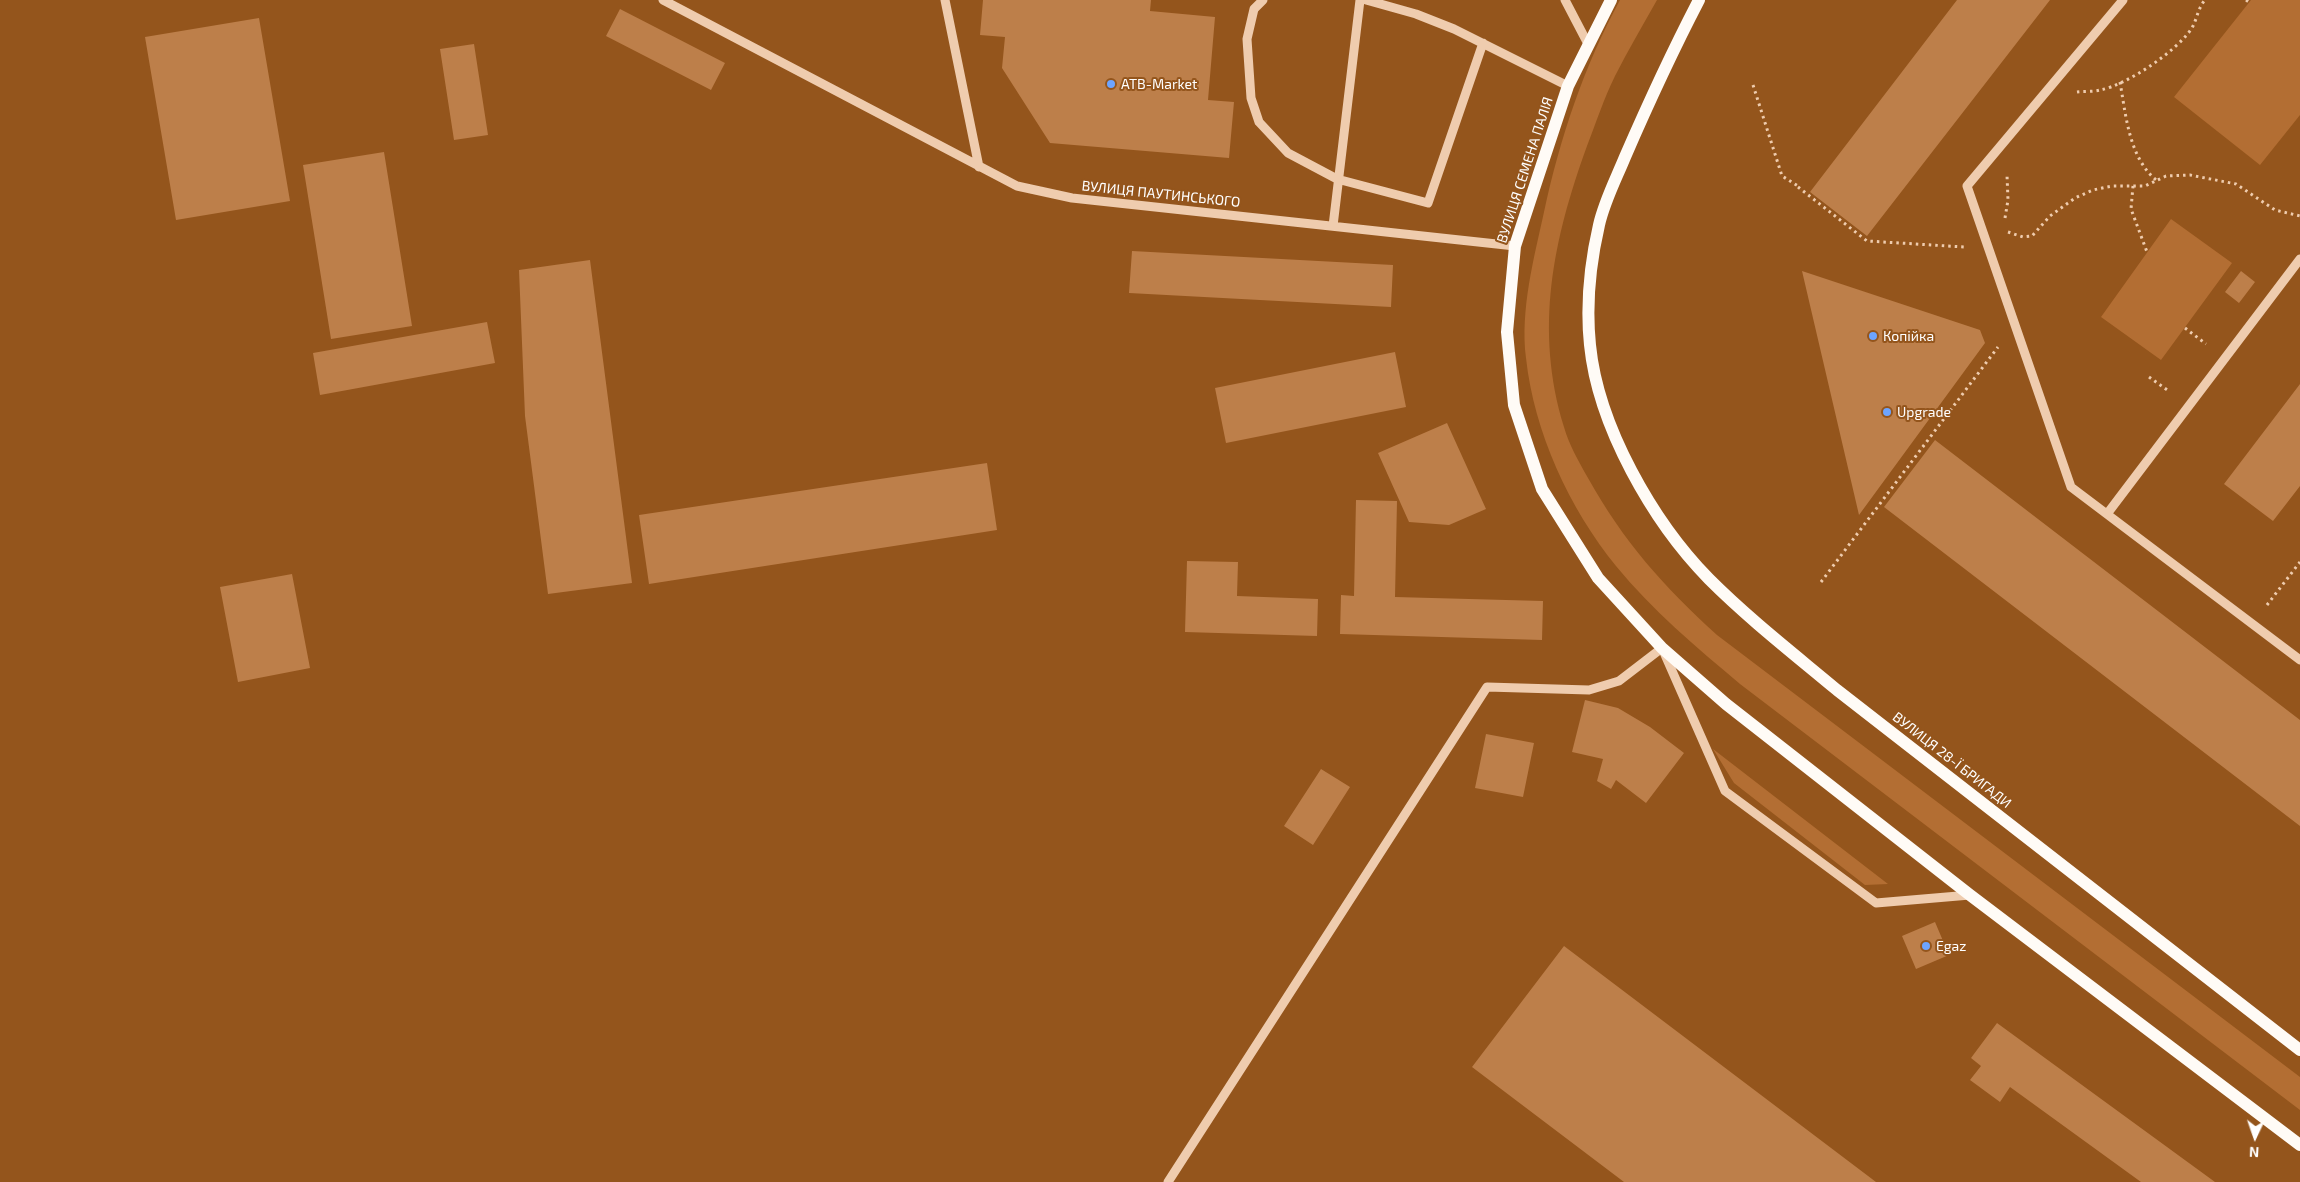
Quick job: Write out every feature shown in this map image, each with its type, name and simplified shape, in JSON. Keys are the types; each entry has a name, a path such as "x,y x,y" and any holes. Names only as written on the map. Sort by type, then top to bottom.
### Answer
{"main road":[{"name":"ВУЛИЦЯ СЕМЕНА ПАЛІЯ","path":"1611,0 1568,86 1515,246 1507,332 1514,405 1542,489 1598,578 1662,648"},
{"name":"ВУЛИЦЯ 28-Ї БРИГАДИ","path":"1699,0 1661,74 1599,224 1588,304 1590,347 1600,394 1624,458 1656,516 1708,578 1765,630 1837,690 2300,1050"},
{"path":"1662,648 1726,704 1970,895 2300,1145"}],"lane":[{"name":"ВУЛИЦЯ ПАУТИНСЬКОГО","path":"663,0 1017,186 1072,198 1515,246"},
{"path":"945,0 979,167"},
{"path":"1263,0 1254,9 1247,39 1251,98 1259,122 1288,154 1337,179 1428,203 1483,43"},
{"path":"1333,226 1337,179 1360,0"},
{"path":"1366,0 1416,14 1483,43 1568,86"},
{"path":"1565,0 1588,44"},
{"path":"2122,0 1967,186 2071,486 2300,660"},
{"path":"2107,514 2300,259"},
{"path":"1168,1182 1486,687 1589,690 1619,681 1662,648 1725,791 1876,903 1970,895"}],"path":[{"path":"2077,92 2101,90 2120,82 2140,73 2169,53 2192,28 2202,2"},
{"path":"2120,82 2136,152 2148,173 2156,180"},
{"path":"1754,85 1782,176 1867,241 1989,248"},
{"path":"1999,147 2005,165 2008,188 2006,215 2000,230"},
{"path":"1978,218 2000,230 2023,237 2032,236 2046,220 2075,198 2093,190 2112,186 2145,186 2166,176 2190,175 2228,181 2242,187 2275,210 2300,216"},
{"path":"2133,186 2132,209 2147,252"},
{"path":"1821,582 2015,324"},
{"path":"2253,624 2300,562"}],"shaded area":[{"path":"1620,0 1657,0 1611,84 1575,181 1557,250 1549,320 1550,355 1555,391 1564,427 1575,453 1601,501 1630,543 1662,581 1717,635 2300,1077 2300,1110 1740,684 1644,598 1616,566 1583,519 1556,468 1537,414 1526,358 1526,303 1550,184 1574,103 1595,51"},
{"path":"2251,0 2300,0 2300,115 2260,165 2174,97"},
{"path":"2171,219 2232,263 2161,360 2101,317"},
{"path":"1713,749 1888,884 1865,885 1734,783"}],"building":[{"name":"ATB-Market","path":"983,0 1151,0 1150,11 1215,17 1208,100 1234,102 1229,158 1050,143 1002,68 1005,37 980,35"},
{"path":"1957,0 2050,0 1867,236 1810,192"},
{"path":"620,9 725,63 711,90 606,36"},
{"path":"259,18 290,201 176,220 145,37"},
{"path":"474,44 488,135 454,140 440,49"},
{"path":"384,152 412,326 331,339 303,165"},
{"path":"1132,251 1393,265 1391,307 1129,293"},
{"path":"590,260 632,583 548,594 525,416 519,270"},
{"path":"1802,271 1980,330 1985,343 1859,515"},
{"path":"2241,271 2255,282 2239,303 2225,292"},
{"path":"487,322 495,363 320,395 313,353"},
{"path":"1395,352 1406,407 1226,443 1215,388"},
{"path":"2300,384 2300,486 2273,521 2224,484"},
{"path":"1447,423 1486,509 1449,525 1409,522 1378,453"},
{"path":"1935,440 2300,720 2300,826 1884,507"},
{"path":"987,463 997,530 649,584 639,515"},
{"path":"1356,500 1397,501 1395,597 1543,601 1542,640 1340,634 1341,595 1354,596"},
{"path":"1187,561 1238,562 1237,596 1318,599 1317,636 1185,632"},
{"path":"292,574 310,668 238,682 220,587"},
{"path":"1585,700 1618,708 1650,727 1684,753 1646,803 1616,780 1611,789 1597,781 1603,759 1572,752"},
{"path":"1486,734 1534,743 1523,797 1475,788"},
{"path":"1321,769 1350,787 1313,845 1284,826"},
{"name":"Egaz","path":"1935,922 1949,955 1916,969 1902,936"},
{"path":"1564,946 1876,1182 1624,1182 1472,1067"},
{"path":"1997,1023 2215,1182 2141,1182 2010,1087 2000,1102 1970,1080 1981,1066 1971,1058"}],"place":[{"name":"ATB-Market","path":"1111,84"},
{"name":"Копійка","path":"1873,336"},
{"name":"Upgrade","path":"1887,412"},
{"name":"Egaz","path":"1926,946"}]}
